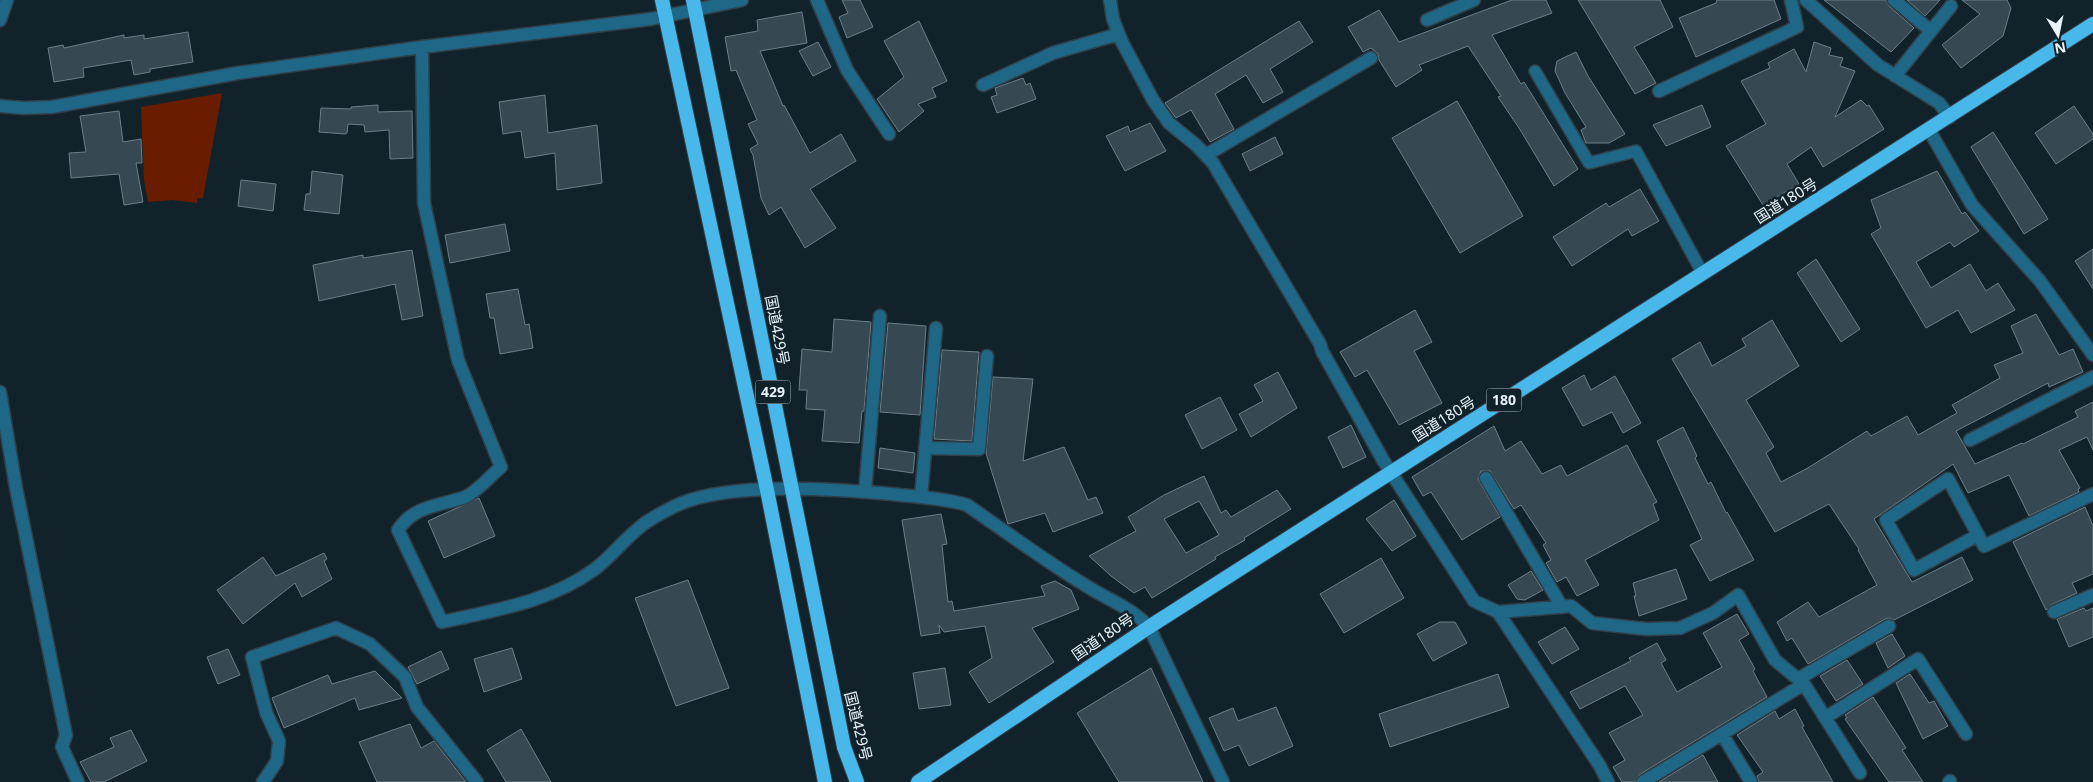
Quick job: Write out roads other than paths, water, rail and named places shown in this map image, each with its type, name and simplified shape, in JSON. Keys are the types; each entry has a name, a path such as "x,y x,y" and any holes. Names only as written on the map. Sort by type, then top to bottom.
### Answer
{"highway":[{"name":"429","path":"662,0 767,490 825,782"},
{"name":"国道429号","path":"694,5 844,747 857,782"},
{"name":"国道180号","path":"918,782 1149,626 2093,24"}],"street":[{"path":"0,20 7,0"},
{"path":"0,106 24,108 52,106 238,73 665,16 694,5 742,0"},
{"path":"817,0 847,70 889,134"},
{"path":"1110,0 1113,19 1119,34 1153,100 1169,123 1213,163 1320,344 1322,351 1391,472 1474,601 1498,612 1571,606 1592,623 1646,629 1680,628 1713,613 1738,595 1775,660 1801,682 1860,773"},
{"path":"1427,20 1474,0"},
{"path":"1659,91 1797,27 1791,0"},
{"path":"1806,0 1878,66 1939,103 1950,116"},
{"path":"1894,0 1931,31"},
{"path":"1895,76 1951,6"},
{"path":"983,85 1053,53 1119,34"},
{"path":"422,47 424,203 458,360 501,467 467,496 432,505 404,520 398,530 442,622 522,604 559,590 594,569 645,523 676,505 715,494 767,490 865,492 921,497 967,505 1091,590 1138,615 1149,626 1223,782"},
{"path":"1206,156 1371,58"},
{"path":"1929,130 1972,205 2040,280 2093,355"},
{"path":"865,492 880,316"},
{"path":"921,497 936,328"},
{"path":"925,448 979,449 987,356"},
{"path":"1970,440 2093,377"},
{"path":"0,392 16,488 66,735 62,747 78,782"},
{"path":"1486,478 1562,607"},
{"path":"1978,535 1914,570 1886,520 1948,480 1978,535 1984,546 2093,494"},
{"path":"2054,612 2093,595"},
{"path":"1498,612 1600,766 1608,782"},
{"path":"1643,782 1722,734 1889,626"},
{"path":"263,782 277,761 279,741 266,712 252,657 336,628 370,644 405,677 417,707 477,782"},
{"path":"1825,718 1918,659 1966,734"},
{"path":"1722,734 1751,782"}],"lane":[{"path":"1535,71 1589,163 1636,152 1703,274"}]}
